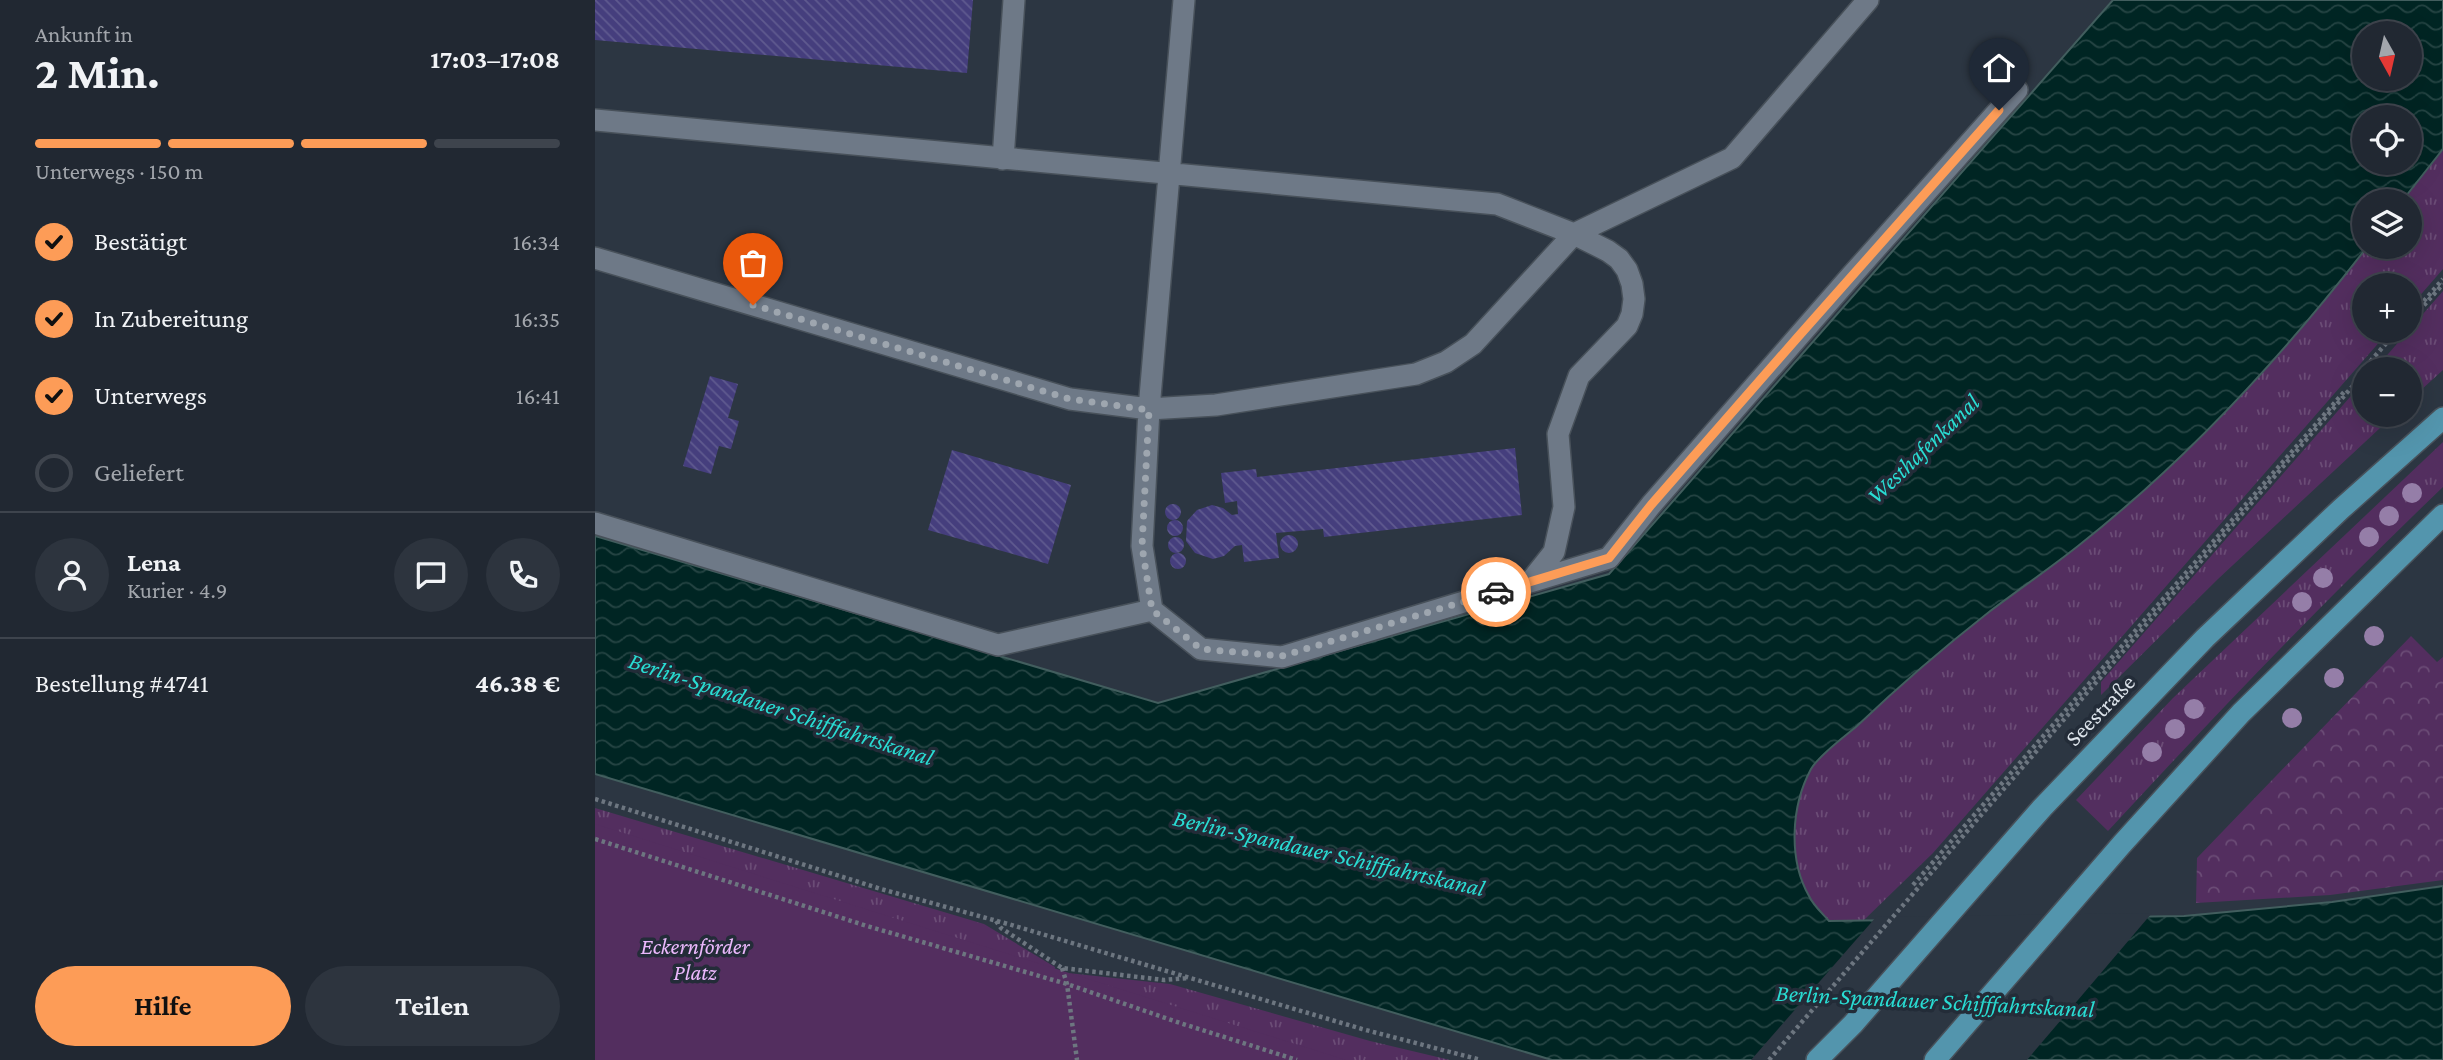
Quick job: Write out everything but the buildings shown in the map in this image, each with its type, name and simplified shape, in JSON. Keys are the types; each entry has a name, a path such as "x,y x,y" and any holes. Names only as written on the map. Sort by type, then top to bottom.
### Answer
{"main road":[{"name":"Seestraße","path":"1817,1060 1853,1024 2042,808 2205,638 2341,509 2443,418"},
{"path":"1935,1060 2122,844 2241,713 2443,514"}],"lane":[{"path":"1003,159 1014,0"},
{"path":"1184,0 1149,410 1142,546 1152,610 1201,649 1282,656 1609,558 1651,505 2017,90"},
{"path":"595,258 1070,399 1149,410 1216,405 1416,373 1446,362 1473,344 1574,234 1732,158 1868,0"},
{"path":"595,120 1497,205 1574,234 1619,259 1627,270 1634,299 1627,326 1579,376 1558,434 1565,507 1554,552 1531,581"},
{"path":"595,523 998,645 1152,610"}],"path":[{"path":"2422,305 2443,281"},
{"path":"1913,885 2388,343"},
{"path":"2378,357 2389,343"},
{"path":"1769,1060 2352,387"},
{"path":"595,799 880,889 996,920 1362,1030 1481,1060"},
{"path":"595,839 867,926 1067,984 1297,1060"},
{"path":"996,920 1001,928 1062,968 1164,980 1192,978"},
{"path":"1062,968 1067,984 1077,1060"}],"green space":[{"path":"2443,149 2443,269 2422,293 2422,273 2352,273 2352,343 2379,343 2366,357 2352,357 2352,373 1933,853 1864,920 1829,921 1808,896 1797,866 1794,832 1796,816 1799,799 1811,769 1939,652 2078,546 2195,443 2267,367 2358,259 2422,259 2422,189 2411,189"},
{"path":"2443,291 2443,370 2422,389 2422,357 2385,357 2398,343 2422,343 2422,315"},
{"path":"2352,395 2352,427 2381,427 2218,579 2101,695 2101,682"},
{"path":"2443,442 2443,487 2273,656 2108,831 2076,800 2173,698"},
{"path":"2411,636 2437,662 2443,657 2443,880 2330,895 2196,903 2197,858"},
{"path":"595,808 984,924 1055,967 1054,973 595,828"},
{"name":"Eckernförder Platz","path":"595,824 1346,1060 595,1060"},
{"path":"1068,973 1170,984 1370,1041 1450,1060 1329,1060"}],"water":[{"path":"2113,0 2443,0 2443,149 2411,189 2352,189 2352,259 2358,259 2267,367 2195,443 2078,546 1955,639 1820,758 1811,769 1799,799 1795,849 1802,881 1813,903 1829,921 2184,916 2332,902 2443,886 2443,1060 1552,1060 595,774 595,536 1158,703 1609,574"}],"pier":[{"path":"2152,913 2027,1060 1751,1060 1876,917"}],"way so far":[{"path":"753,305 1070,399 1149,410 1142,546 1152,610 1201,649 1282,656 1496,592"}],"route":[{"path":"1496,592 1609,558 1651,505 1999,110"}],"water label":[{"name":"Westhafenkanal","path":"1923,449"},
{"name":"Berlin-Spandauer Schifffahrtskanal","path":"781,709"},
{"name":"Berlin-Spandauer Schifffahrtskanal","path":"1329,853"},
{"name":"Berlin-Spandauer Schifffahrtskanal","path":"1935,1001"}]}
